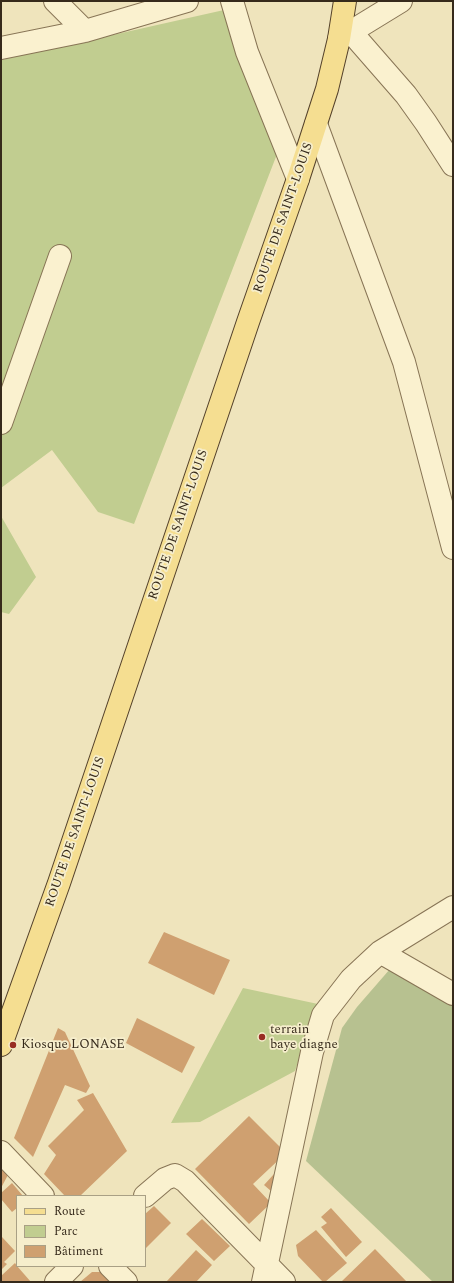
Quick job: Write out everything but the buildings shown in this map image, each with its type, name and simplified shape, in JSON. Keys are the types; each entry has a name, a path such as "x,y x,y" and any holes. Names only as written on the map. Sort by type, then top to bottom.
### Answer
{"main road":[{"name":"ROUTE DE SAINT-LOUIS","path":"1,1045 59,883 345,36 345,1"}],"street":[{"path":"55,1 85,31"},
{"path":"1,48 85,31 187,1"},
{"path":"232,1 247,52 298,178"},
{"path":"401,1 345,36 406,95 453,165"},
{"path":"316,124 404,362 453,548"},
{"path":"1,423 60,256"},
{"path":"265,1273 312,1052 323,1016 350,980 380,952 453,907"},
{"path":"380,952 453,994"},
{"path":"1,1152 42,1195"},
{"path":"146,1195 165,1179 175,1175 185,1182 265,1273 284,1282"},
{"path":"56,1282 71,1267"},
{"path":"111,1267 126,1282"}],"green space":[{"path":"224,10 279,149 134,524 98,512 52,450 1,488 1,60"},
{"path":"1,516 36,577 9,614 1,612"},
{"path":"390,969 453,1006 453,1282 433,1282 306,1161 342,1028 357,1007"},
{"name":"terrain baye diagne","path":"243,988 318,1004 295,1071 200,1122 171,1123"}],"place":[{"name":"terrain baye diagne","path":"262,1037"},
{"name":"Kiosque LONASE","path":"13,1045"}]}
